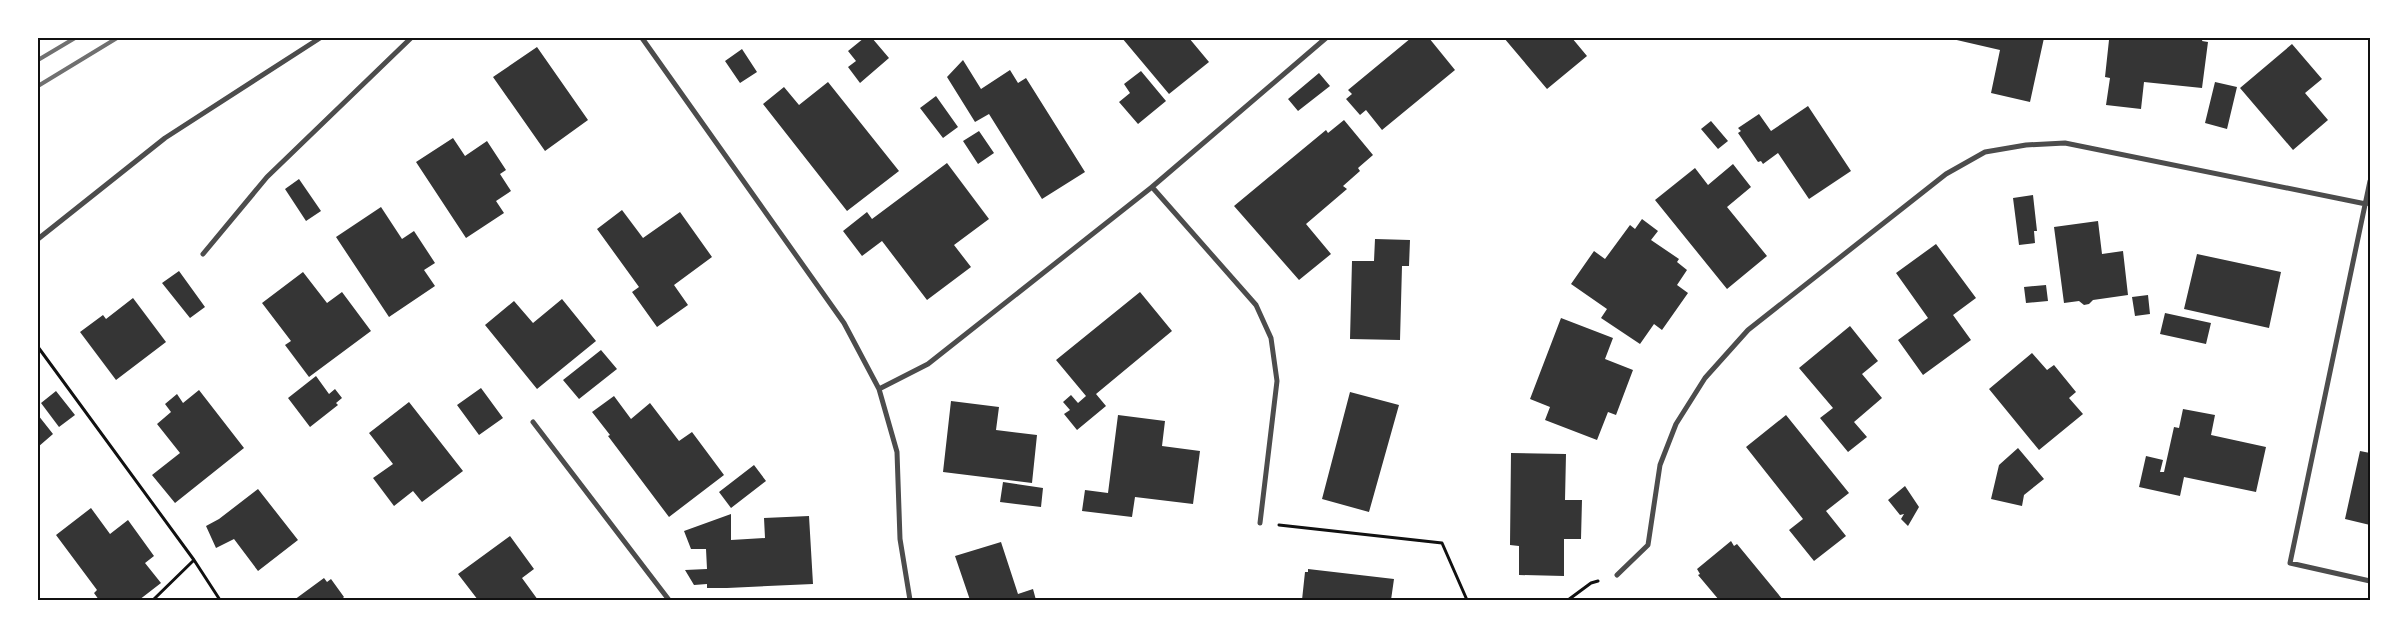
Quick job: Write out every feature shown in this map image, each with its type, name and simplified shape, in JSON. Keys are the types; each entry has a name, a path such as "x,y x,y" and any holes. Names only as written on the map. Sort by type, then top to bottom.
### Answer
{"street":[{"path":"38,239 165,138 320,38"},
{"path":"203,254 267,177 411,38"},
{"path":"642,38 844,323 879,389 897,452 900,539 910,600"},
{"path":"879,389 928,364 1152,187 1326,38"},
{"path":"1618,575 1648,545 1660,465 1676,424 1705,378 1748,330 1946,174 1985,152 2026,145 2065,143 2366,204"},
{"path":"2370,181 2290,563 2370,581"},
{"path":"1152,187 1256,305 1271,338 1276,381 1260,523"},
{"path":"533,422 668,600"}],"path":[{"path":"38,347 194,560 220,600"},
{"path":"1260,523 1442,543 1467,600"},
{"path":"153,600 194,560"},
{"path":"1568,600 1591,583 1618,575"}],"building":[{"path":"864,38 872,38 889,58 860,83 848,67 856,61 848,51"},
{"path":"1122,38 1189,38 1209,62 1169,94"},
{"path":"1411,38 1429,38 1455,70 1382,130 1366,110 1360,115 1346,99 1352,94 1348,90"},
{"path":"1504,38 1572,38 1587,56 1547,89"},
{"path":"1948,38 2044,38 2030,102 1991,93 2000,50"},
{"path":"2101,38 2203,38 2202,41 2208,42 2202,88 2144,82 2141,109 2106,105 2110,78 2105,77 2109,40"},
{"path":"2292,44 2322,79 2305,93 2328,120 2293,150 2240,88"},
{"path":"537,47 588,120 545,151 493,77"},
{"path":"742,49 757,72 740,83 725,61"},
{"path":"963,60 981,89 1010,70 1018,83 1026,78 1085,172 1042,199 989,114 975,122 947,77"},
{"path":"1141,71 1166,101 1138,124 1119,102 1130,93 1124,84"},
{"path":"1319,73 1330,86 1298,111 1288,99"},
{"path":"828,82 899,171 847,211 763,104 784,87 799,105"},
{"path":"2215,82 2237,87 2227,129 2205,123"},
{"path":"936,96 958,127 943,138 920,108"},
{"path":"1808,106 1851,171 1809,199 1778,153 1763,164 1761,161 1758,162 1738,133 1741,131 1738,128 1759,114 1771,131"},
{"path":"1344,120 1373,155 1358,168 1360,171 1343,186 1347,189 1306,224 1331,254 1299,280 1234,206 1326,130 1328,133"},
{"path":"1711,121 1728,141 1718,149 1701,129"},
{"path":"979,131 994,153 978,164 963,141"},
{"path":"453,138 465,156 487,141 506,170 500,174 511,191 496,201 504,213 466,238 416,162"},
{"path":"947,163 989,219 954,245 971,267 927,300 882,241 862,256 843,231 867,212 872,219"},
{"path":"1733,164 1751,187 1727,207 1767,256 1727,289 1655,200 1695,168 1708,185"},
{"path":"299,179 321,211 306,221 285,189"},
{"path":"2033,195 2037,231 2034,231 2035,243 2019,245 2013,198"},
{"path":"381,207 402,239 414,231 435,263 424,270 435,286 389,317 336,237"},
{"path":"622,210 643,238 680,212 712,257 674,285 688,305 657,327 632,292 639,287 597,229"},
{"path":"1642,219 1658,231 1651,240 1679,259 1677,262 1687,270 1677,285 1688,293 1662,330 1654,324 1640,344 1601,318 1607,309 1571,284 1594,251 1605,259 1630,225 1635,229"},
{"path":"2098,221 2102,254 2123,251 2128,295 2093,300 2089,304 2084,305 2079,301 2064,303 2054,227"},
{"path":"1375,239 1410,240 1409,266 1402,266 1400,340 1350,339 1352,261 1374,261"},
{"path":"1936,244 1976,298 1953,315 1971,340 1923,375 1898,340 1928,318 1896,273"},
{"path":"2197,254 2281,272 2269,328 2184,309"},
{"path":"179,271 205,307 190,318 162,283"},
{"path":"303,272 327,303 342,292 371,331 309,377 285,345 291,341 262,303"},
{"path":"2046,285 2048,301 2026,303 2024,287"},
{"path":"1140,292 1172,331 1096,394 1106,406 1077,430 1064,414 1070,410 1063,402 1071,395 1078,403 1086,396 1056,360"},
{"path":"2148,295 2150,314 2135,316 2132,297"},
{"path":"133,298 166,342 116,380 80,332 103,315 106,319"},
{"path":"562,299 596,341 537,389 485,325 514,301 533,323"},
{"path":"2165,313 2211,323 2206,344 2160,334"},
{"path":"1561,318 1613,338 1605,359 1633,370 1616,415 1608,412 1597,440 1545,420 1550,407 1530,399"},
{"path":"1850,326 1878,361 1862,374 1882,398 1854,422 1867,437 1848,452 1820,418 1833,408 1799,368"},
{"path":"601,350 617,369 579,399 563,380"},
{"path":"2032,353 2047,370 2054,365 2076,392 2069,398 2083,414 2039,450 1989,389"},
{"path":"316,376 329,394 335,389 342,398 336,403 338,405 310,427 288,398"},
{"path":"481,388 503,418 479,435 457,405"},
{"path":"199,390 244,448 175,503 152,475 180,453 157,424 171,412 165,404 177,394 183,403"},
{"path":"56,391 75,415 59,427 41,403"},
{"path":"1350,392 1399,405 1369,512 1322,499"},
{"path":"614,396 631,419 650,403 679,441 692,432 724,475 669,517 592,412"},
{"path":"951,401 999,407 996,430 1037,435 1032,483 943,472"},
{"path":"409,402 463,471 422,502 413,491 394,506 373,478 393,464 369,433"},
{"path":"2183,409 2215,415 2211,435 2266,447 2256,492 2184,477 2180,496 2139,487 2146,456 2163,460 2160,472 2164,472 2174,427 2179,428"},
{"path":"38,415 53,434 38,447"},
{"path":"1118,415 1165,421 1162,446 1200,451 1193,504 1135,497 1132,517 1082,511 1085,490 1108,493"},
{"path":"1786,415 1849,493 1826,511 1846,536 1814,561 1789,530 1803,519 1746,447"},
{"path":"2018,448 2044,479 2024,495 2022,506 1991,499 1999,465"},
{"path":"2360,451 2370,453 2370,525 2345,519"},
{"path":"1511,453 1566,454 1565,500 1582,500 1581,539 1564,539 1564,576 1519,575 1519,546 1510,545"},
{"path":"754,465 766,481 731,508 719,492"},
{"path":"1003,482 1043,488 1041,507 1000,502"},
{"path":"1905,486 1919,507 1908,526 1901,519 1904,514 1900,515 1888,500"},
{"path":"258,489 298,540 258,571 234,539 216,548 206,526 219,519"},
{"path":"91,508 110,534 128,520 154,556 145,563 161,583 139,600 99,600 94,593 97,590 56,535"},
{"path":"731,514 731,540 765,538 764,518 809,516 813,584 727,588 707,588 707,584 694,585 685,570 707,569 706,549 691,549 684,531"},
{"path":"510,536 534,569 522,578 538,600 478,600 458,574"},
{"path":"1731,541 1734,546 1737,544 1783,600 1719,600 1698,575 1700,574 1697,569"},
{"path":"1001,542 1018,594 1033,589 1036,600 970,600 955,556"},
{"path":"1308,569 1394,579 1391,600 1302,600 1305,572 1308,572"},
{"path":"324,578 327,582 331,579 344,597 341,600 294,600"}],"railway":[{"path":"38,60 75,38"},
{"path":"38,86 117,38"}]}
